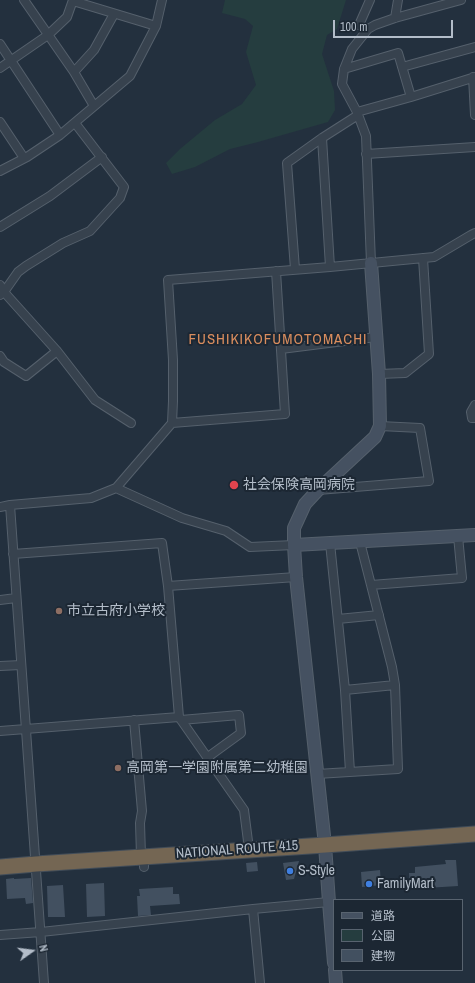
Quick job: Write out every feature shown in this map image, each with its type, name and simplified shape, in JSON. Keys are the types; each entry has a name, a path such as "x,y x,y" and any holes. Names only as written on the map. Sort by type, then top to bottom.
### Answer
{"highway":[{"name":"NATIONAL ROUTE 415","path":"0,867 475,834"}],"street":[{"path":"0,172 60,135 130,76 156,26 162,0"},
{"path":"368,29 359,25 370,0"},
{"path":"395,18 398,0"},
{"path":"333,953 328,902 325,844 296,577 294,528 305,504 318,490 376,437 380,426 379,374 371,263 366,136 357,113 342,84 344,69 352,49 368,29 395,18 461,0"},
{"path":"25,1 74,72 94,106"},
{"path":"0,68 48,35 67,17 73,1 156,26"},
{"path":"74,72 94,50 114,14"},
{"path":"0,44 60,135"},
{"path":"402,67 475,47"},
{"path":"344,69 398,54 411,97"},
{"path":"295,269 287,163 357,113 474,77 475,115"},
{"path":"0,122 24,158"},
{"path":"75,123 124,187 120,198 90,231 63,243 26,266 18,272 1,291 58,351 95,400 131,423"},
{"path":"322,138 330,267"},
{"path":"366,154 475,147"},
{"path":"0,227 50,196 102,157"},
{"path":"0,507 91,498 116,488 172,423 172,360 168,280 434,257 475,234"},
{"path":"379,374 405,373 429,354 423,258"},
{"path":"172,423 285,414 276,271"},
{"path":"281,349 376,337"},
{"path":"0,356 4,362 26,376 58,351"},
{"path":"475,405 471,412 472,418 475,418"},
{"path":"318,490 429,481 420,428 380,426"},
{"path":"116,488 182,518 226,531 250,547 475,535"},
{"path":"10,505 44,983"},
{"path":"371,586 462,578 458,536"},
{"path":"317,774 398,768 395,685 392,667 360,542"},
{"path":"13,554 162,543 168,586 180,718 244,810 249,850"},
{"path":"330,543 345,690 350,772"},
{"path":"168,586 296,577"},
{"path":"0,600 16,598"},
{"path":"338,619 379,615"},
{"path":"0,666 21,665"},
{"path":"345,690 395,685"},
{"path":"0,731 134,720 239,715 241,734 208,757"},
{"path":"134,720 142,811 140,823 143,857"},
{"path":"0,935 328,902"},
{"path":"253,909 260,983"},
{"path":"335,971 336,983"}],"green space":[{"path":"225,0 346,0 337,29 327,35 322,54 334,91 335,110 328,122 230,149 195,167 172,174 166,163 180,149 215,120 242,104 256,85 246,52 253,26 245,19 222,13"}],"building":[{"path":"445,860 456,860 458,886 410,889 409,873 415,873 415,867 446,864"},
{"name":"S-Style","path":"299,861 294,879 286,880 283,863"},
{"path":"257,862 258,871 247,872 246,863"},
{"path":"380,870 381,885 362,887 361,872"},
{"path":"31,878 33,903 26,904 25,898 7,899 6,879"},
{"path":"104,883 105,916 87,917 86,884"},
{"path":"63,885 65,917 48,917 47,886"},
{"path":"173,887 173,894 179,894 180,904 150,906 151,915 138,916 137,896 140,896 139,889"}],"place":[{"name":"社会保険高岡病院","path":"234,485"},
{"name":"市立古府小学校","path":"59,611"},
{"name":"高岡第一学園附属第二幼稚園","path":"118,768"},
{"name":"S-Style","path":"290,871"},
{"name":"FamilyMart","path":"369,884"}],"district":[{"name":"FUSHIKIKOFUMOTOMACHI","path":"278,340"}]}
